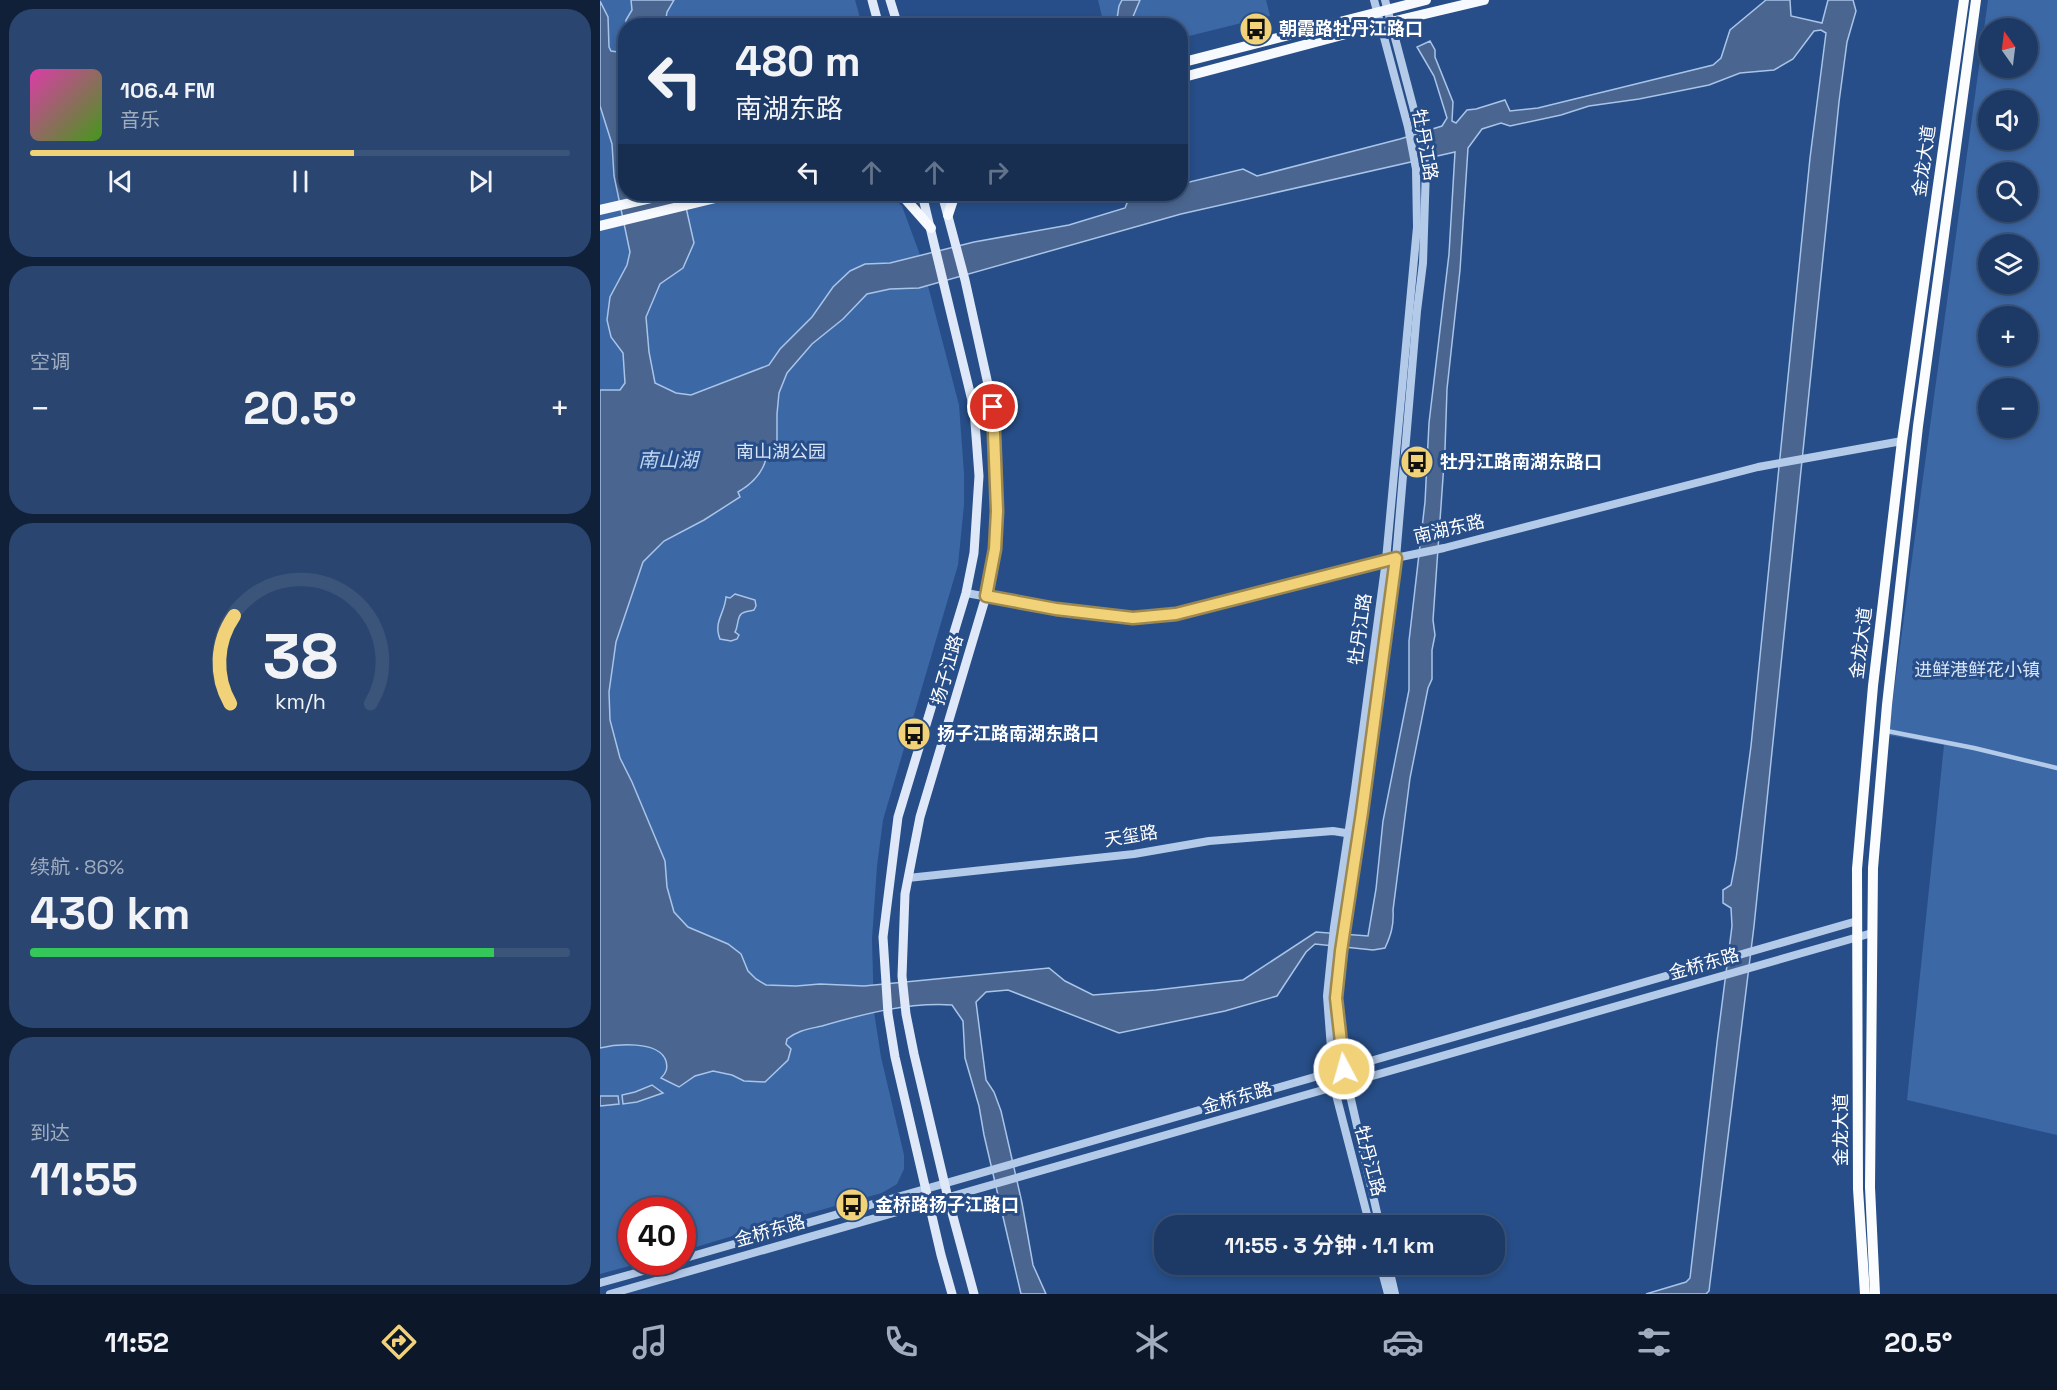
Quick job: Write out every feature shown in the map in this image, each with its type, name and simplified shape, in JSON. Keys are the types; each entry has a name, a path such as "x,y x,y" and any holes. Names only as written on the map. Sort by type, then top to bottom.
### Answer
{"highway":[{"name":"金龙大道","path":"1865,1294 1858,1189 1857,869 1873,686 1902,441 1964,0"},
{"name":"金龙大道","path":"1875,1294 1870,1187 1873,868 1885,731 1918,426 1976,0"}],"main road":[{"path":"872,0 877,18"},
{"path":"890,0 896,18"},
{"path":"1188,61 1383,7 1426,0"},
{"path":"1188,76 1484,0"},
{"path":"600,210 638,201"},
{"path":"600,226 704,201"},
{"path":"907,201 931,228"},
{"name":"扬子江路","path":"924,201 974,409 980,476 974,554 966,593 898,817 883,937 888,1014 895,1058 952,1294"},
{"name":"扬子江路","path":"944,201 965,280 993,407 997,511 995,549 986,596 920,817 905,894 902,976 906,1014 944,1183 974,1294"},
{"path":"948,215 953,201"},
{"name":"金桥东路","path":"1857,921 1872,918"}],"street":[{"name":"牡丹江路","path":"1367,1215 1334,1088 1327,996 1334,927 1386,560 1417,227 1416,169 1383,7 1374,0"},
{"name":"牡丹江路","path":"1378,1215 1344,1069 1336,998 1396,558 1423,263 1426,168 1418,125 1386,24"},
{"name":"南湖东路","path":"966,593 1056,609 1133,618 1176,614 1770,465 1902,441"},
{"path":"1885,731 1974,748 2057,768"},
{"name":"天玺路","path":"908,878 1134,854 1209,841 1333,831 1358,836"},
{"name":"金桥东路","path":"696,1255 1857,921"},
{"name":"金桥东路","path":"610,1294 1872,933"},
{"path":"600,1283 629,1275"},
{"path":"1383,1275 1388,1294"},
{"path":"1391,1275 1395,1294"}],"green space":[{"name":"南山湖公园","path":"600,0 855,0 860,18 618,18 618,201 897,201 902,206 920,255 959,405 964,505 958,565 883,820 877,866 872,939 874,1012 881,1057 904,1155 904,1169 897,1184 882,1193 696,1247 696,1197 618,1197 618,1269 600,1274"},
{"path":"1098,0 1266,0 1270,16 1188,36 1188,18 1102,18"},
{"name":"进鲜港鲜花小镇","path":"1988,0 2057,0 2057,1135 1907,1100 1944,745 1888,735 1978,74 1978,78 2038,78 2038,18 1986,18"}],"water":[{"path":"631,0 674,0 666,18 627,18 632,10"},
{"path":"1122,0 1140,0 1132,18 1117,18"},
{"name":"南山湖","path":"1766,0 1790,0 1791,16 1822,23 1828,0 1853,0 1856,11 1847,42 1839,102 1754,926 1709,1291 1706,1294 1646,1294 1686,1282 1690,1278 1732,926 1731,908 1723,903 1723,890 1731,885 1751,746 1810,158 1826,33 1821,30 1814,31 1793,59 1774,70 1740,73 1709,85 1589,106 1561,115 1510,126 1501,123 1482,129 1468,148 1460,270 1447,389 1433,620 1435,635 1432,650 1432,679 1428,688 1410,778 1389,939 1385,948 1373,950 1315,944 1306,952 1277,996 1225,1011 1119,1033 1008,990 986,992 976,1002 986,1080 994,1092 1001,1111 1022,1203 1033,1265 1046,1294 1021,1294 979,1106 965,1058 963,1021 952,1005 919,1005 886,1010 799,1032 787,1039 786,1044 791,1049 788,1060 765,1082 744,1081 732,1075 713,1071 695,1076 679,1087 661,1078 666,1071 666,1061 662,1054 655,1050 636,1045 600,1048 600,390 620,390 625,383 623,353 611,337 607,320 610,297 627,265 630,252 619,201 685,201 694,243 683,268 660,284 646,317 655,383 676,393 691,395 769,365 780,349 812,317 833,287 850,271 865,264 890,263 974,242 1069,225 1125,208 1128,201 1188,201 1188,182 1243,169 1257,176 1442,126 1447,118 1434,76 1417,47 1430,41 1453,102 1452,121 1456,123 1467,110 1505,100 1510,111 1538,108 1713,65 1721,58 1730,30","holes":["1455,152 1449,254 1429,423 1425,502 1409,641 1409,690 1383,821 1376,889 1368,936 1316,932 1243,980 1156,990 1093,995 1065,981 1049,968 864,986 766,985 748,971 741,954 728,944 688,927 674,912 667,887 665,861 620,758 610,720 609,692 616,642 643,562 664,541 704,520 740,497 738,492 756,478 766,459 773,460 777,446 779,393 787,373 812,344 843,319 867,294 890,289 919,288 1181,214"]},
{"name":"南山湖","path":"600,1 608,17 611,51 618,52 618,195 612,144 600,106"},
{"path":"735,594 755,600 756,606 754,610 740,615 735,632 739,635 737,639 731,641 720,639 718,628 726,597 730,598"},
{"path":"652,1085 663,1093 623,1104 622,1095"},
{"path":"600,1096 618,1096 619,1104 600,1106"}],"place":[{"name":"朝霞路牡丹江路口","path":"1256,29"},
{"name":"牡丹江路南湖东路口","path":"1417,462"},
{"name":"扬子江路南湖东路口","path":"914,734"},
{"name":"金桥路扬子江路口","path":"852,1205"}],"route":[{"path":"993,407 997,511 995,549 986,596 1056,609 1133,618 1176,614 1396,558 1336,998 1344,1069"}]}
